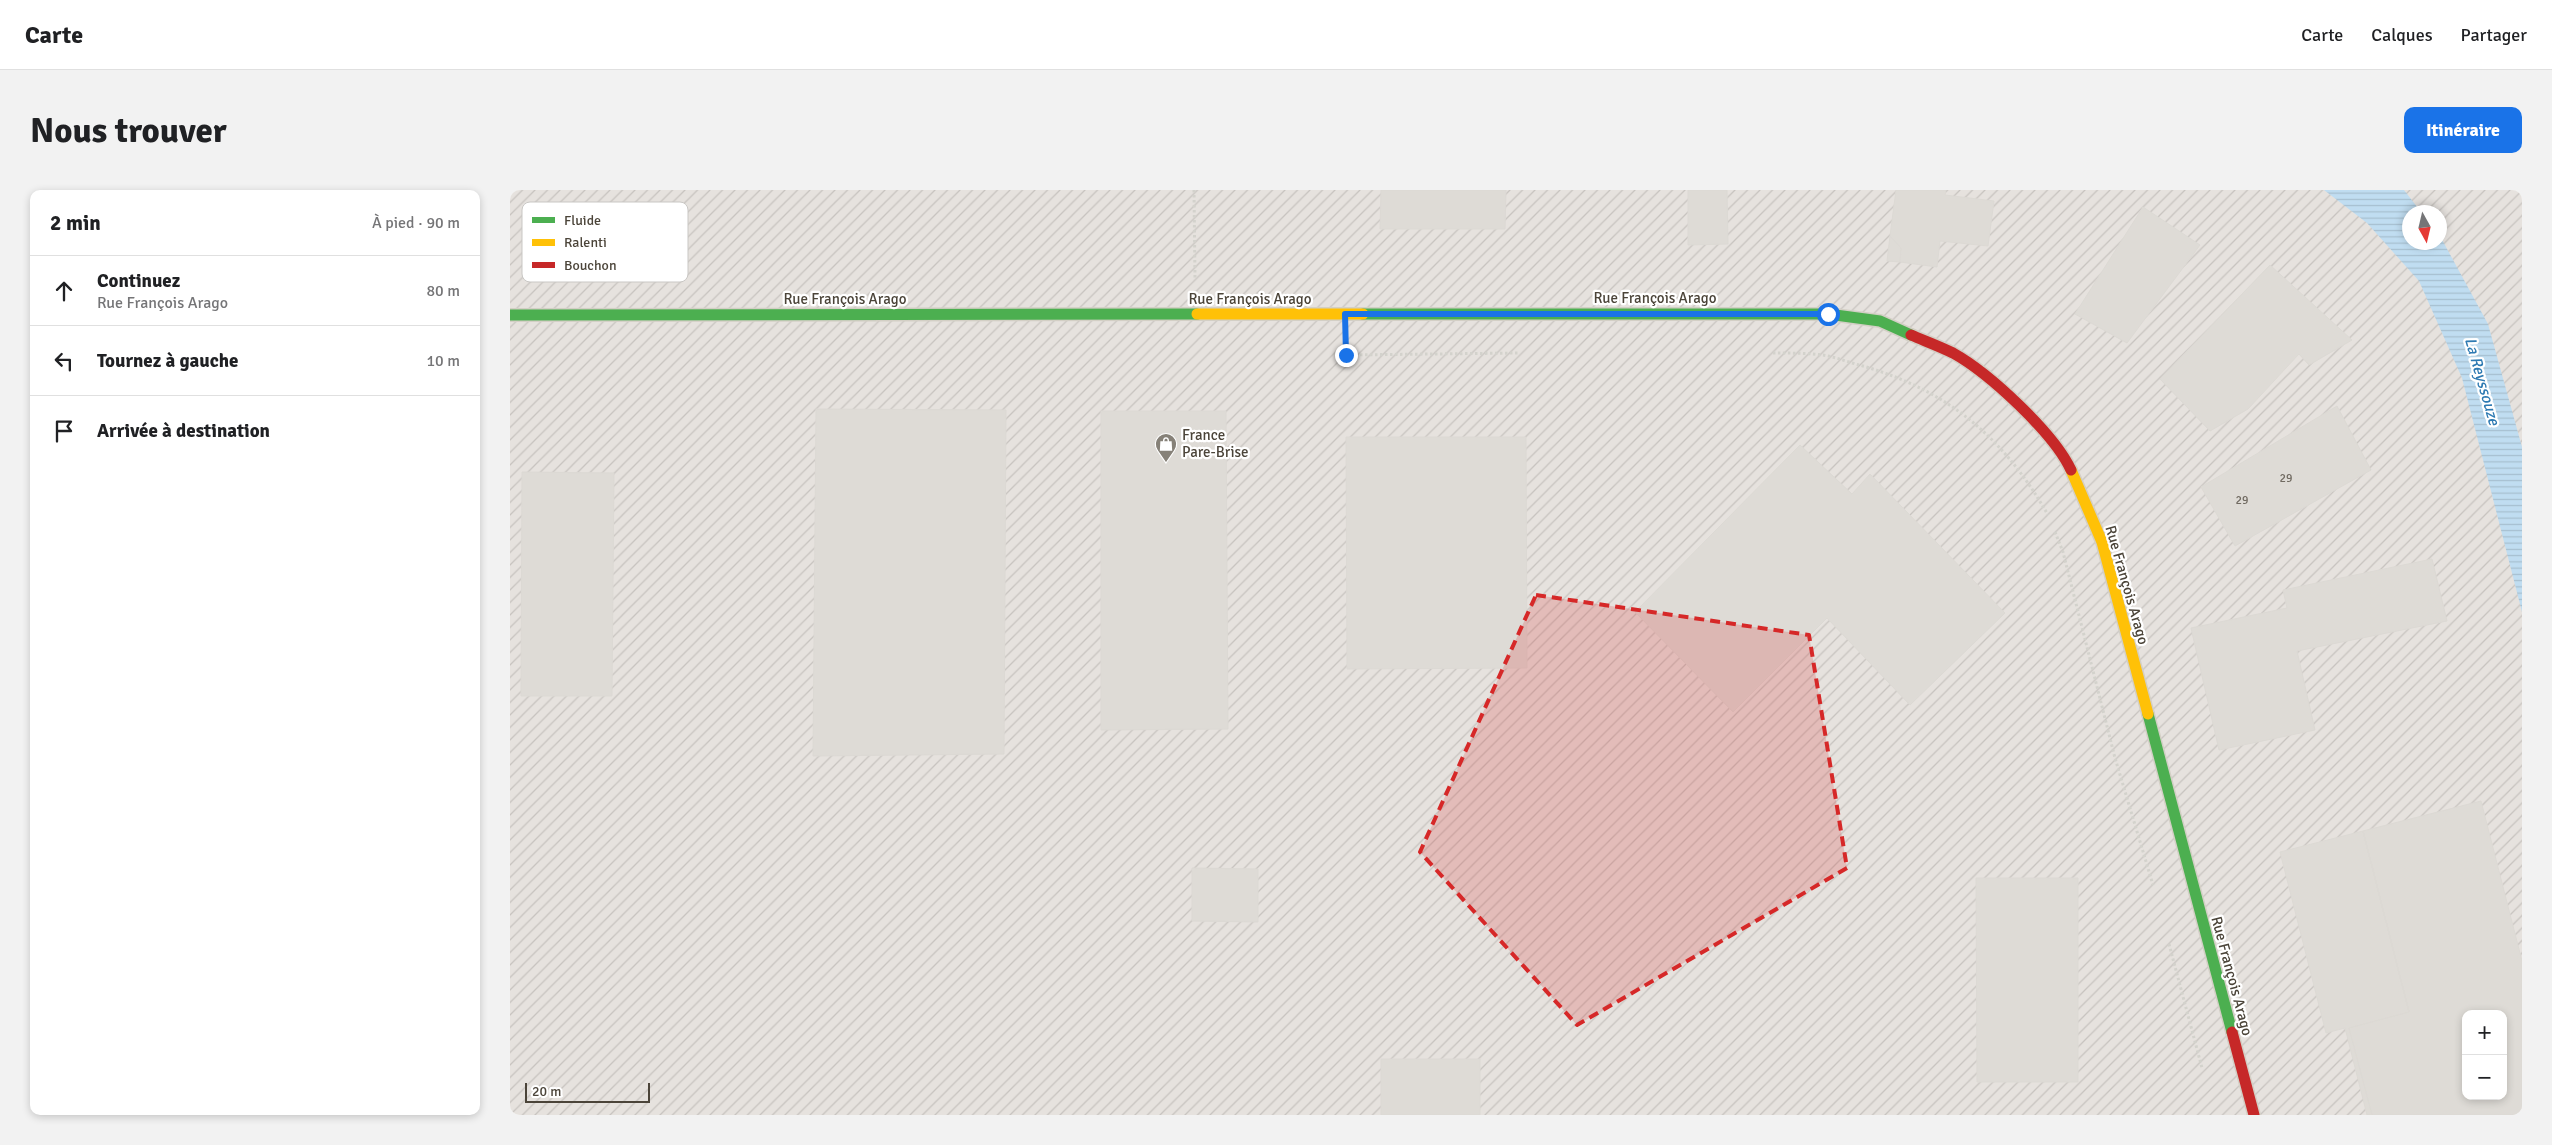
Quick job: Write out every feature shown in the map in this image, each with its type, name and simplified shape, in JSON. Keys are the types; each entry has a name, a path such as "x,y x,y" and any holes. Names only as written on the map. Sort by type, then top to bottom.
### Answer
{"street":[{"name":"Rue François Arago","path":"510,315 1828,314 1880,321 1954,354 2012,398 2064,455 2102,542 2254,1115"}],"path":[{"path":"1194,190 1195,314"},
{"path":"1345,314 1346,355 1524,353"},
{"path":"1769,352 1824,355 1896,376 1950,404 1988,434 2030,483 2050,519"},
{"path":"2054,527 2063,552 2115,758 2155,893"},
{"path":"2168,939 2204,1078"}],"highlighted area":[{"path":"1536,595 1809,635 1847,868 1577,1025 1420,852"}],"shaded area":[{"path":"510,190 2522,190 2522,1115 510,1115"}],"water":[{"name":"La Reyssouze","path":"2324,190 2404,190 2416,205 2402,205 2402,250 2447,249 2488,324 2522,447 2522,612 2462,378 2419,281 2367,223"}],"building":[{"path":"1381,190 1506,190 1505,229 1380,229"},
{"path":"1688,190 1727,190 1728,244 1688,245"},
{"path":"1896,190 1946,190 1945,195 1994,201 1988,246 1940,241 1937,267 1900,262 1901,248 1890,236"},
{"path":"2143,207 2200,245 2127,343 2075,314"},
{"path":"1890,236 1901,248 1900,262 1887,261"},
{"path":"2270,265 2352,340 2309,365 2299,354 2248,409 2210,431 2160,379"},
{"path":"2337,406 2371,470 2235,546 2201,487"},
{"path":"816,409 1006,410 1004,754 813,756"},
{"path":"1101,411 1226,411 1228,729 1101,730"},
{"path":"1346,437 1526,437 1527,668 1347,669"},
{"path":"1800,445 1852,494 1870,474 2005,613 1910,705 1827,618 1733,712 1635,612"},
{"path":"522,472 614,473 612,696 521,696"},
{"path":"2432,559 2447,621 2297,651 2315,730 2219,750 2191,628 2287,608 2283,590"},
{"path":"2481,801 2522,961 2522,1115 2372,1115 2349,1028 2409,1012 2363,831"},
{"path":"2363,831 2409,1012 2349,1028 2372,1115 2367,1115 2345,1028 2326,1033 2280,852"},
{"path":"1192,868 1258,869 1258,922 1192,921"},
{"path":"1976,878 2078,878 2078,1082 1977,1082"},
{"path":"1381,1059 1480,1059 1480,1115 1381,1115"}],"traffic: fast":[{"path":"510,315 1197,314"},
{"path":"1363,314 1828,314 1880,321 1911,335"},
{"path":"2148,714 2232,1032"}],"traffic: slow":[{"path":"1197,314 1363,314"},
{"path":"2071,470 2102,542 2148,714"}],"traffic: jam":[{"path":"1911,335 1953,353 1968,362 2002,389 2036,422 2063,455 2071,470"},
{"path":"2232,1032 2254,1115"}],"place":[{"name":"France Pare-Brise","path":"1166,463"}],"route":[{"path":"1346,355 1345,314 1828,314"}]}
